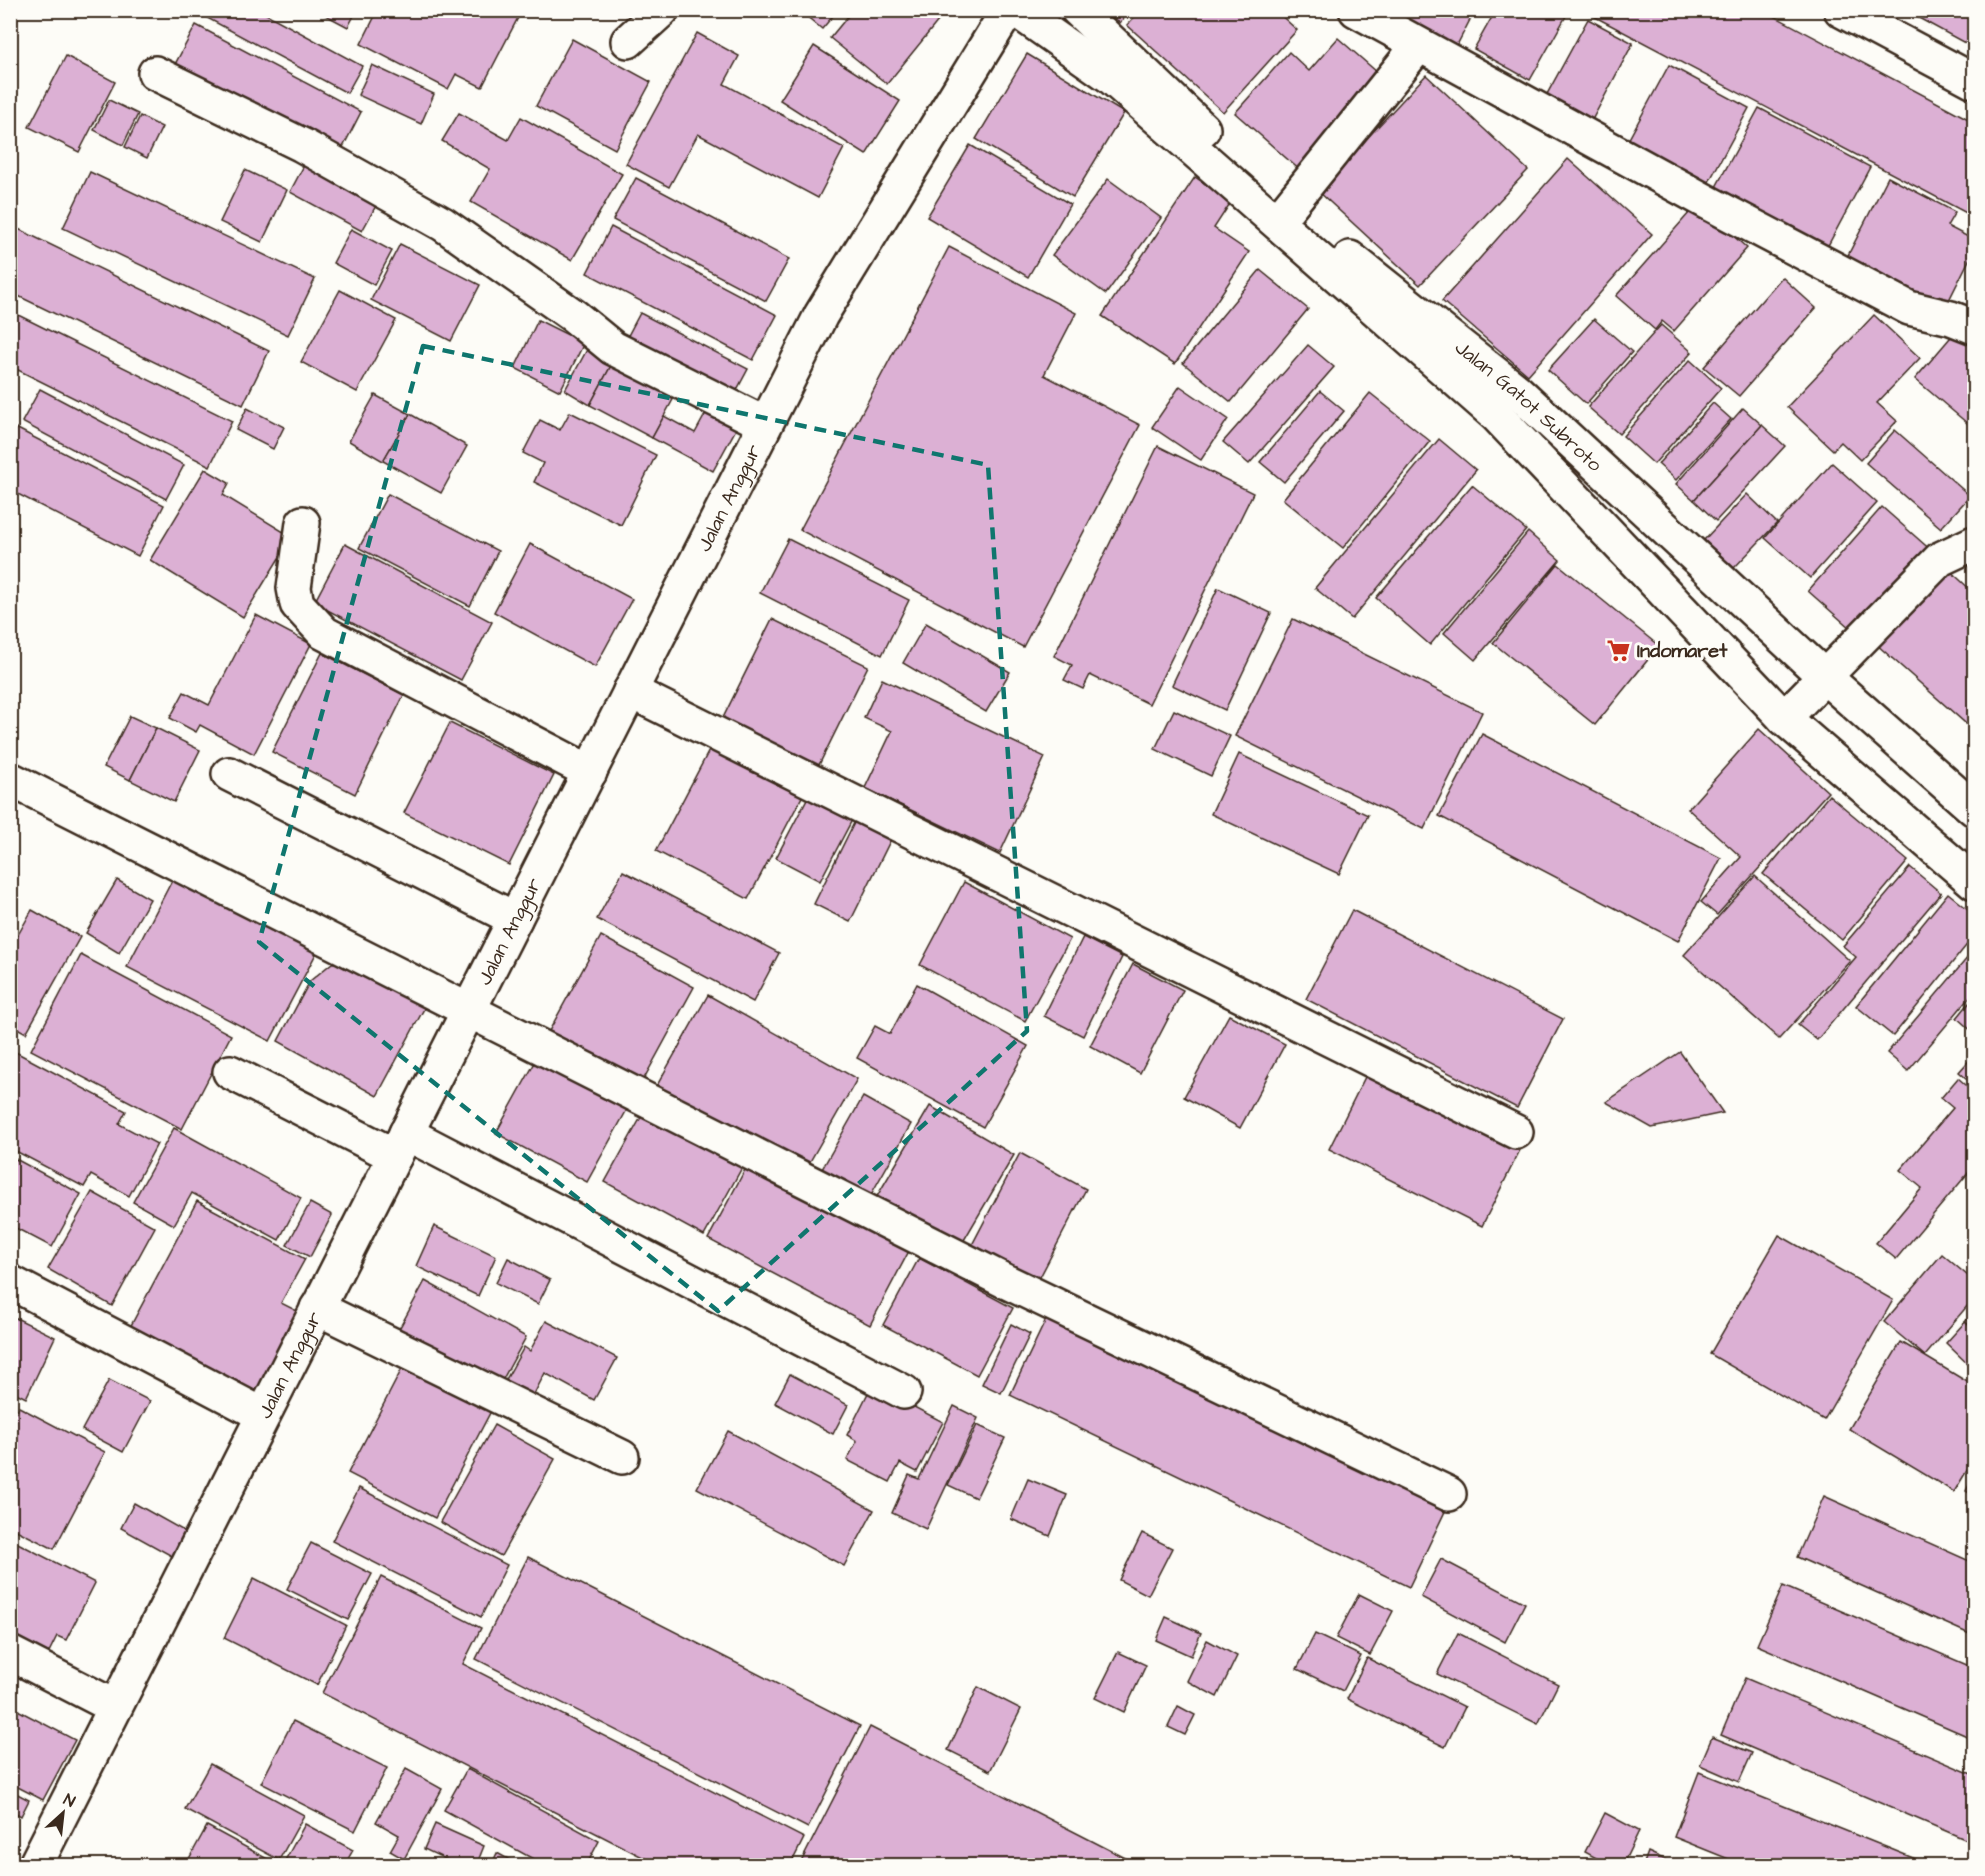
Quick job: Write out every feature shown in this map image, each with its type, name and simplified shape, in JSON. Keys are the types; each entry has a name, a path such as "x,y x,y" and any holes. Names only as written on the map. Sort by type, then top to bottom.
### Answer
{"street":[{"path":"628,41 662,10"},
{"name":"Jalan Anggur","path":"35,1866 821,315 1008,10"},
{"path":"1016,10 1111,77 1496,415 1784,718 1974,882"},
{"name":"Jalan Gatot Subroto","path":"1078,10 1287,209 1517,391 1825,677 1974,809"},
{"path":"1356,10 1418,46 1909,308 1951,318 1974,327"},
{"path":"1841,10 1974,81"},
{"path":"1287,209 1418,46"},
{"path":"155,73 302,145 443,224 574,316 613,348 765,424"},
{"path":"1496,415 1517,391"},
{"path":"303,523 294,588 297,604 324,633 590,772"},
{"path":"1784,718 1940,559 1974,543"},
{"path":"630,691 1516,1132"},
{"path":"229,774 515,919"},
{"path":"10,779 1005,1281 1449,1494"},
{"path":"230,1072 401,1144 904,1392"},
{"path":"10,1282 263,1415"},
{"path":"317,1308 622,1457"},
{"path":"10,1653 115,1707"}],"highlighted area":[{"path":"423,346 988,465 1027,1031 718,1311 259,942"}],"building":[{"path":"200,10 259,10 362,66 347,93 198,13"},
{"path":"316,10 357,10 348,27"},
{"path":"378,10 522,10 482,87 456,74 448,89 361,44"},
{"path":"799,10 838,10 822,29"},
{"path":"853,10 947,10 887,84 830,38"},
{"path":"1106,10 1131,10 1120,23"},
{"path":"1141,10 1275,10 1297,30 1223,112 1127,25"},
{"path":"1372,10 1475,10 1453,53"},
{"path":"1496,10 1556,10 1566,16 1530,80 1474,49"},
{"path":"1582,10 1763,10 1974,122 1974,217"},
{"path":"1904,10 1974,10 1974,48"},
{"path":"1588,19 1633,43 1592,120 1546,96"},
{"path":"196,25 361,112 339,155 173,68"},
{"path":"697,33 739,56 724,84 844,148 818,198 698,134 669,187 626,164"},
{"path":"1338,38 1385,79 1302,172 1235,113 1289,52 1309,71"},
{"path":"572,39 651,82 615,149 536,106"},
{"path":"814,46 900,101 866,155 780,100"},
{"path":"1027,54 1124,113 1073,197 976,139"},
{"path":"66,56 115,82 79,152 29,127"},
{"path":"372,65 434,94 421,124 358,95"},
{"path":"1669,65 1749,108 1704,191 1624,148"},
{"path":"1426,75 1528,170 1420,285 1318,191"},
{"path":"109,100 138,114 123,145 94,130"},
{"path":"1759,108 1870,167 1824,253 1806,235 1716,187"},
{"path":"459,113 508,140 521,117 622,174 572,260 471,202 490,169 442,141"},
{"path":"140,116 162,127 147,158 125,147"},
{"path":"970,145 1070,204 1028,277 927,217"},
{"path":"310,154 383,193 362,231 290,192"},
{"path":"1568,159 1652,234 1528,375 1442,301"},
{"path":"245,170 287,190 262,242 220,222"},
{"path":"90,172 315,279 288,335 63,228"},
{"path":"1195,177 1231,202 1214,228 1249,252 1175,364 1102,316"},
{"path":"1888,177 1955,212 1947,226 1974,240 1974,250 1945,308 1844,263"},
{"path":"636,178 789,259 766,301 613,220"},
{"path":"1108,179 1161,218 1106,294 1052,255"},
{"path":"1697,204 1747,248 1674,331 1662,321 1655,330 1616,296"},
{"path":"10,225 269,351 243,405 10,292"},
{"path":"611,227 777,315 753,360 587,273"},
{"path":"351,229 392,251 374,285 333,263"},
{"path":"400,244 480,285 451,341 371,300"},
{"path":"949,247 1076,313 1044,375 1140,425 1023,647 800,530"},
{"path":"1260,270 1308,309 1231,402 1183,363"},
{"path":"1782,277 1816,308 1739,396 1704,367"},
{"path":"340,290 396,320 357,392 301,362"},
{"path":"10,311 232,421 210,466 10,366"},
{"path":"640,313 748,369 731,401 623,345"},
{"path":"1874,315 1920,358 1877,403 1897,421 1860,460 1841,442 1833,450 1787,407"},
{"path":"1594,319 1632,352 1586,404 1548,370"},
{"path":"538,320 584,343 560,391 515,368"},
{"path":"1661,325 1692,352 1619,434 1588,407"},
{"path":"1956,331 1974,346 1974,429 1915,379"},
{"path":"1308,345 1334,367 1249,464 1223,442"},
{"path":"589,346 614,360 590,405 565,390"},
{"path":"614,360 676,394 652,438 590,405"},
{"path":"1690,360 1721,388 1654,464 1623,436"},
{"path":"10,366 18,370 10,385"},
{"path":"1180,386 1228,419 1201,460 1152,427"},
{"path":"40,389 184,465 166,499 22,422"},
{"path":"1320,391 1344,411 1284,482 1260,462"},
{"path":"1370,393 1430,441 1343,548 1283,499"},
{"path":"375,395 410,414 383,461 349,441"},
{"path":"1713,403 1731,419 1676,480 1658,464"},
{"path":"247,408 284,427 273,449 236,430"},
{"path":"1743,408 1762,425 1694,500 1676,484"},
{"path":"570,412 656,455 621,525 534,482 543,463 523,453 540,420 560,430"},
{"path":"706,413 736,429 713,471 652,438 664,416 695,433"},
{"path":"410,414 467,446 441,493 383,461"},
{"path":"10,425 164,505 138,556 10,490"},
{"path":"1762,425 1785,446 1716,521 1694,500"},
{"path":"1895,430 1970,496 1941,528 1866,463"},
{"path":"1439,439 1476,470 1352,619 1315,588"},
{"path":"1158,446 1253,493 1149,704 1090,675 1083,689 1064,680 1072,665 1054,656"},
{"path":"1832,463 1877,503 1810,578 1765,538"},
{"path":"205,469 229,483 223,495 292,537 243,617 150,560"},
{"path":"1472,485 1526,530 1430,645 1376,598"},
{"path":"388,494 498,551 470,606 359,548"},
{"path":"1747,494 1777,523 1734,568 1704,540"},
{"path":"1882,507 1933,552 1859,636 1808,591"},
{"path":"1528,532 1560,560 1475,660 1444,633"},
{"path":"788,539 909,600 882,655 760,593"},
{"path":"345,544 492,622 461,680 314,603"},
{"path":"530,544 632,599 595,667 494,612"},
{"path":"1558,564 1659,646 1595,725 1493,643"},
{"path":"1945,566 1974,593 1974,726 1972,729 1876,644"},
{"path":"1218,588 1271,613 1225,710 1172,685"},
{"path":"256,615 311,644 254,754 200,725 196,732 170,718 184,692 209,705"},
{"path":"772,619 868,666 812,779 716,732"},
{"path":"1293,619 1482,712 1424,829 1235,736"},
{"path":"926,623 1010,672 986,712 903,663"},
{"path":"322,653 404,695 355,794 272,752"},
{"path":"882,679 1045,757 1000,853 865,788 892,731 864,718"},
{"path":"1174,710 1230,736 1211,776 1155,749"},
{"path":"130,716 156,728 130,780 104,767"},
{"path":"450,723 554,775 509,865 404,813"},
{"path":"156,728 200,750 174,802 130,780"},
{"path":"1759,729 1828,792 1717,915 1701,902 1741,857 1688,809"},
{"path":"1482,734 1721,858 1678,941 1439,816"},
{"path":"713,743 805,791 748,899 656,851"},
{"path":"1239,754 1368,815 1339,874 1211,814"},
{"path":"809,795 853,818 820,881 776,858"},
{"path":"1829,795 1908,861 1842,940 1763,874"},
{"path":"856,819 892,837 850,922 814,904"},
{"path":"1910,867 1941,893 1817,1040 1798,1025 1856,957 1843,946"},
{"path":"177,871 320,946 270,1041 127,967"},
{"path":"623,871 779,953 753,1002 597,919"},
{"path":"1755,876 1850,961 1779,1039 1684,955"},
{"path":"117,880 150,899 119,953 86,933"},
{"path":"964,882 1070,939 1025,1021 920,965"},
{"path":"1948,893 1974,914 1974,936 1893,1036 1856,1006"},
{"path":"32,910 80,937 26,1033 10,1024 10,940 14,942"},
{"path":"1352,910 1563,1019 1517,1108 1306,999"},
{"path":"601,936 694,987 641,1084 548,1033"},
{"path":"1083,937 1122,957 1083,1036 1044,1016"},
{"path":"1974,950 1974,992 1908,1071 1887,1053"},
{"path":"81,955 231,1035 182,1129 31,1050"},
{"path":"346,962 426,1005 377,1096 278,1041 310,981 332,963"},
{"path":"1133,964 1183,990 1140,1073 1090,1046"},
{"path":"917,984 1028,1046 983,1127 857,1058 875,1026 890,1034"},
{"path":"708,995 857,1079 804,1172 655,1089"},
{"path":"1974,997 1974,1033 1957,1018"},
{"path":"1229,1015 1285,1044 1240,1128 1184,1097"},
{"path":"10,1049 126,1111 119,1124 157,1144 129,1196 91,1175 84,1187 10,1148"},
{"path":"1680,1052 1723,1113 1652,1128 1606,1102"},
{"path":"1974,1055 1974,1085 1959,1072"},
{"path":"538,1057 629,1106 587,1182 496,1133"},
{"path":"1367,1073 1520,1150 1482,1226 1329,1149"},
{"path":"1958,1078 1974,1092 1974,1166 1896,1259 1876,1243 1922,1188 1900,1170 1953,1108 1941,1098"},
{"path":"863,1097 911,1124 869,1198 821,1171"},
{"path":"930,1106 1014,1155 960,1247 876,1198"},
{"path":"645,1110 744,1164 704,1236 605,1182"},
{"path":"174,1128 301,1198 279,1240 192,1193 174,1225 133,1202"},
{"path":"1020,1153 1086,1189 1039,1279 972,1245"},
{"path":"10,1156 81,1194 52,1247 10,1225"},
{"path":"747,1166 909,1251 870,1325 708,1239"},
{"path":"92,1192 155,1227 112,1306 48,1269"},
{"path":"197,1201 305,1259 281,1303 305,1315 262,1395 238,1382 234,1390 127,1333"},
{"path":"310,1203 332,1215 310,1257 287,1245"},
{"path":"434,1226 496,1256 478,1296 416,1266"},
{"path":"1779,1235 1893,1300 1824,1420 1710,1354"},
{"path":"1942,1254 1974,1281 1974,1298 1925,1356 1884,1322"},
{"path":"508,1258 550,1280 538,1304 496,1283"},
{"path":"919,1258 1013,1308 977,1375 883,1325"},
{"path":"425,1281 526,1337 498,1388 398,1331"},
{"path":"1050,1311 1449,1503 1409,1587 1010,1395"},
{"path":"1974,1312 1974,1330 1965,1322"},
{"path":"10,1315 55,1337 26,1398 10,1390"},
{"path":"546,1321 617,1358 594,1400 545,1373 531,1400 503,1385 524,1347 530,1351"},
{"path":"1965,1322 1974,1330 1974,1370 1946,1343"},
{"path":"1011,1324 1030,1334 1001,1393 982,1384"},
{"path":"1901,1342 1974,1386 1974,1459 1954,1492 1849,1429"},
{"path":"404,1365 491,1411 435,1518 348,1473"},
{"path":"790,1374 848,1405 833,1434 775,1403"},
{"path":"109,1380 150,1401 123,1452 82,1430"},
{"path":"872,1385 943,1422 917,1472 900,1463 890,1482 847,1460 857,1441 847,1435"},
{"path":"954,1406 978,1418 926,1529 892,1513 909,1475 919,1479"},
{"path":"19,1407 105,1452 54,1549 10,1527 10,1423"},
{"path":"494,1425 555,1459 501,1556 440,1522"},
{"path":"977,1425 1005,1438 976,1498 948,1485"},
{"path":"728,1431 874,1510 844,1566 697,1488"},
{"path":"1974,1475 1974,1496 1966,1491"},
{"path":"1028,1479 1067,1495 1050,1536 1011,1519"},
{"path":"359,1488 507,1565 481,1617 332,1541"},
{"path":"1824,1496 1974,1563 1974,1636 1797,1557"},
{"path":"134,1503 193,1536 179,1560 121,1528"},
{"path":"1142,1533 1172,1548 1148,1595 1119,1580"},
{"path":"10,1539 95,1583 66,1640 57,1636 44,1662 10,1644"},
{"path":"311,1543 372,1574 348,1620 287,1589"},
{"path":"528,1557 860,1726 808,1828 476,1659"},
{"path":"1441,1559 1525,1603 1505,1642 1421,1597"},
{"path":"381,1577 481,1628 463,1664 804,1838 790,1866 660,1866 322,1693"},
{"path":"254,1578 346,1625 317,1685 224,1638"},
{"path":"1783,1586 1974,1668 1974,1739 1757,1645"},
{"path":"1359,1594 1393,1611 1370,1655 1336,1638"},
{"path":"1166,1617 1201,1633 1191,1656 1156,1640"},
{"path":"1458,1633 1558,1684 1538,1724 1437,1674"},
{"path":"1315,1634 1361,1656 1343,1691 1297,1669"},
{"path":"1207,1640 1237,1656 1217,1697 1187,1681"},
{"path":"1118,1652 1146,1665 1124,1712 1095,1698"},
{"path":"1367,1658 1465,1707 1445,1747 1347,1699"},
{"path":"1745,1678 1974,1775 1974,1843 1721,1735"},
{"path":"978,1687 1021,1709 990,1771 948,1750"},
{"path":"10,1706 75,1740 43,1800 10,1783"},
{"path":"1178,1706 1195,1715 1185,1735 1168,1727"},
{"path":"293,1721 387,1768 355,1831 261,1783"},
{"path":"870,1727 1141,1866 799,1866"},
{"path":"1712,1737 1752,1753 1739,1782 1700,1765"},
{"path":"210,1764 304,1815 279,1860 185,1809"},
{"path":"406,1769 442,1789 404,1859 390,1851 399,1835 376,1822"},
{"path":"467,1769 599,1841 586,1866 546,1866 444,1810"},
{"path":"1699,1772 1933,1866 1746,1866 1674,1837"},
{"path":"10,1790 29,1800 21,1816 10,1810"},
{"path":"1605,1813 1639,1831 1622,1866 1611,1866 1585,1852"},
{"path":"305,1824 353,1850 344,1866 282,1866"},
{"path":"435,1824 484,1846 476,1866 460,1866 424,1849"},
{"path":"207,1826 280,1866 185,1866"},
{"path":"1648,1852 1679,1866 1643,1866"},
{"path":"497,1853 521,1866 491,1866"},
{"path":"601,1857 615,1866 596,1866"}],"place":[{"name":"Indomaret","path":"1619,650"}]}
